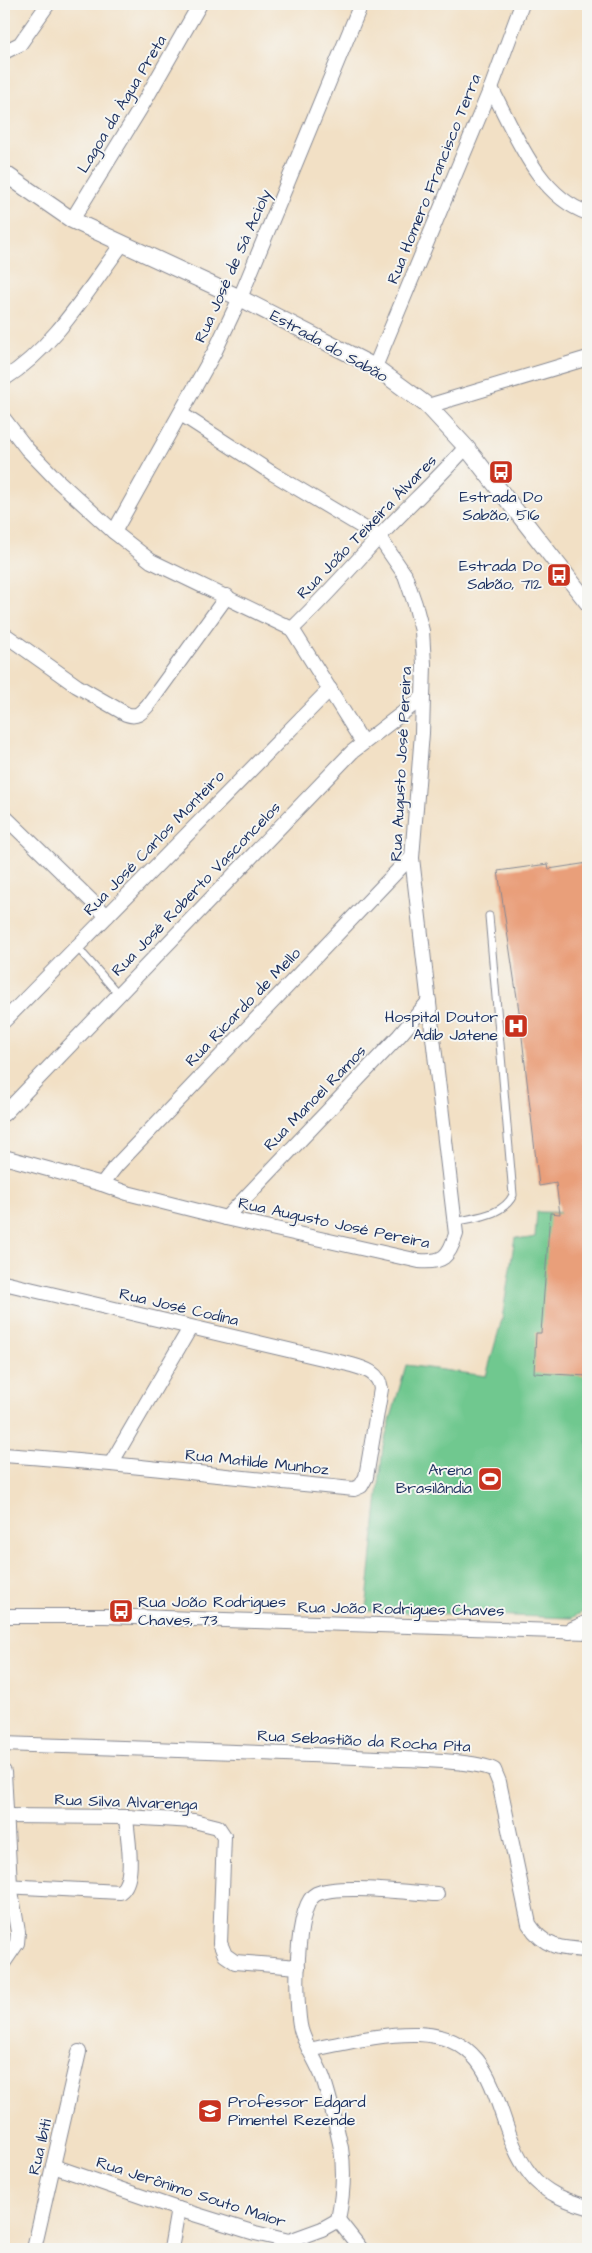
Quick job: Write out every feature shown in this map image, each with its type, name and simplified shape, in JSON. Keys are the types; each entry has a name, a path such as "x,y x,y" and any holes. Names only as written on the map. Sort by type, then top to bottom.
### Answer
{"street":[{"path":"4,52 20,44 48,4"},
{"name":"Lagoa da Àgua Preta","path":"72,220 140,109 200,4"},
{"name":"Rua José de Sá Acioly","path":"114,532 215,351 240,298 292,176 361,4"},
{"name":"Rua Homero Francisco Terra","path":"375,367 491,88 522,4"},
{"path":"491,88 540,175 561,199 575,209 588,213"},
{"name":"Estrada do Sabão","path":"4,173 72,220 240,298 375,367 428,406 466,448 588,603"},
{"path":"4,379 22,368 42,348 122,244"},
{"path":"428,406 588,358"},
{"name":"Rua Augusto José Pereira","path":"4,1157 102,1184 127,1193 418,1262 432,1262 442,1259 450,1250 456,1234 412,858 424,664 422,631 405,575 379,537 272,473 180,414"},
{"path":"4,419 27,449 57,480 114,532 151,561 292,629 363,743"},
{"name":"Rua João Teixeira Álvares","path":"292,629 344,578 379,537 437,481 466,448"},
{"path":"4,634 77,686 126,714 137,716 148,705 227,596"},
{"name":"Rua José Carlos Monteiro","path":"4,1021 330,689"},
{"name":"Rua José Roberto Vasconcelos","path":"4,1114 120,996 317,788 363,743 422,698"},
{"path":"4,816 107,916"},
{"name":"Rua Ricardo de Mello","path":"102,1184 116,1166 177,1101 402,866 412,858"},
{"name":"Rua Manoel Ramos","path":"226,1218 399,1036 429,1001"},
{"name":"Rua José Codina","path":"4,1283 348,1364"},
{"path":"112,1462 190,1328"},
{"name":"Rua Matilde Munhoz","path":"4,1455 112,1462 205,1475 358,1488 364,1481 368,1469 381,1388 380,1382 373,1374 348,1364"},
{"name":"Rua João Rodrigues Chaves","path":"4,1616 104,1616 588,1632"},
{"path":"570,1631 588,1623"},
{"name":"Rua Sebastião da Rocha Pita","path":"4,1744 429,1760 485,1766 494,1770 499,1782 529,1924 541,1940 547,1944 588,1950"},
{"path":"4,1772 7,1885 18,1932 17,1943 4,1962"},
{"name":"Rua Silva Alvarenga","path":"5,1816 126,1817 205,1822 218,1827 222,1831 224,1842 220,1943 223,1952 234,1962 298,1967"},
{"path":"7,1885 120,1892 126,1886 130,1876 126,1817"},
{"path":"361,2249 338,2220 344,2192 341,2150 334,2114 322,2077 301,2031 297,2012 302,1918 306,1905 316,1894 341,1890 437,1894"},
{"path":"310,2050 380,2037 418,2034 454,2042 471,2053 485,2067 515,2146 530,2174 563,2199 588,2207"},
{"name":"Rua Ibiti","path":"34,2249 79,2052"},
{"name":"Rua Jerônimo Souto Maior","path":"53,2166 288,2245 338,2220"},
{"path":"171,2249 178,2209"}],"lane":[{"path":"455,1222 501,1210 509,1203 513,1195 489,916"},
{"path":"77,947 120,996"}],"green space":[{"path":"537,1212 588,1213 588,1609 572,1618 366,1611 383,1446 406,1365 486,1376 502,1319 515,1237 524,1239 535,1237"}],"building":[{"path":"588,863 588,1376 534,1373 536,1333 541,1333 550,1213 560,1214 556,1183 539,1186 519,1011 498,871 548,864 549,869"}],"place":[{"name":"Estrada Do Sabão, 516","path":"501,472"},
{"name":"Estrada Do Sabão, 712","path":"559,575"},
{"name":"Hospital Doutor Adib Jatene","path":"516,1026"},
{"name":"Arena Brasilândia","path":"490,1479"},
{"name":"Rua João Rodrigues Chaves, 73","path":"121,1611"},
{"name":"Professor Edgard Pimentel Rezende","path":"210,2111"}]}
